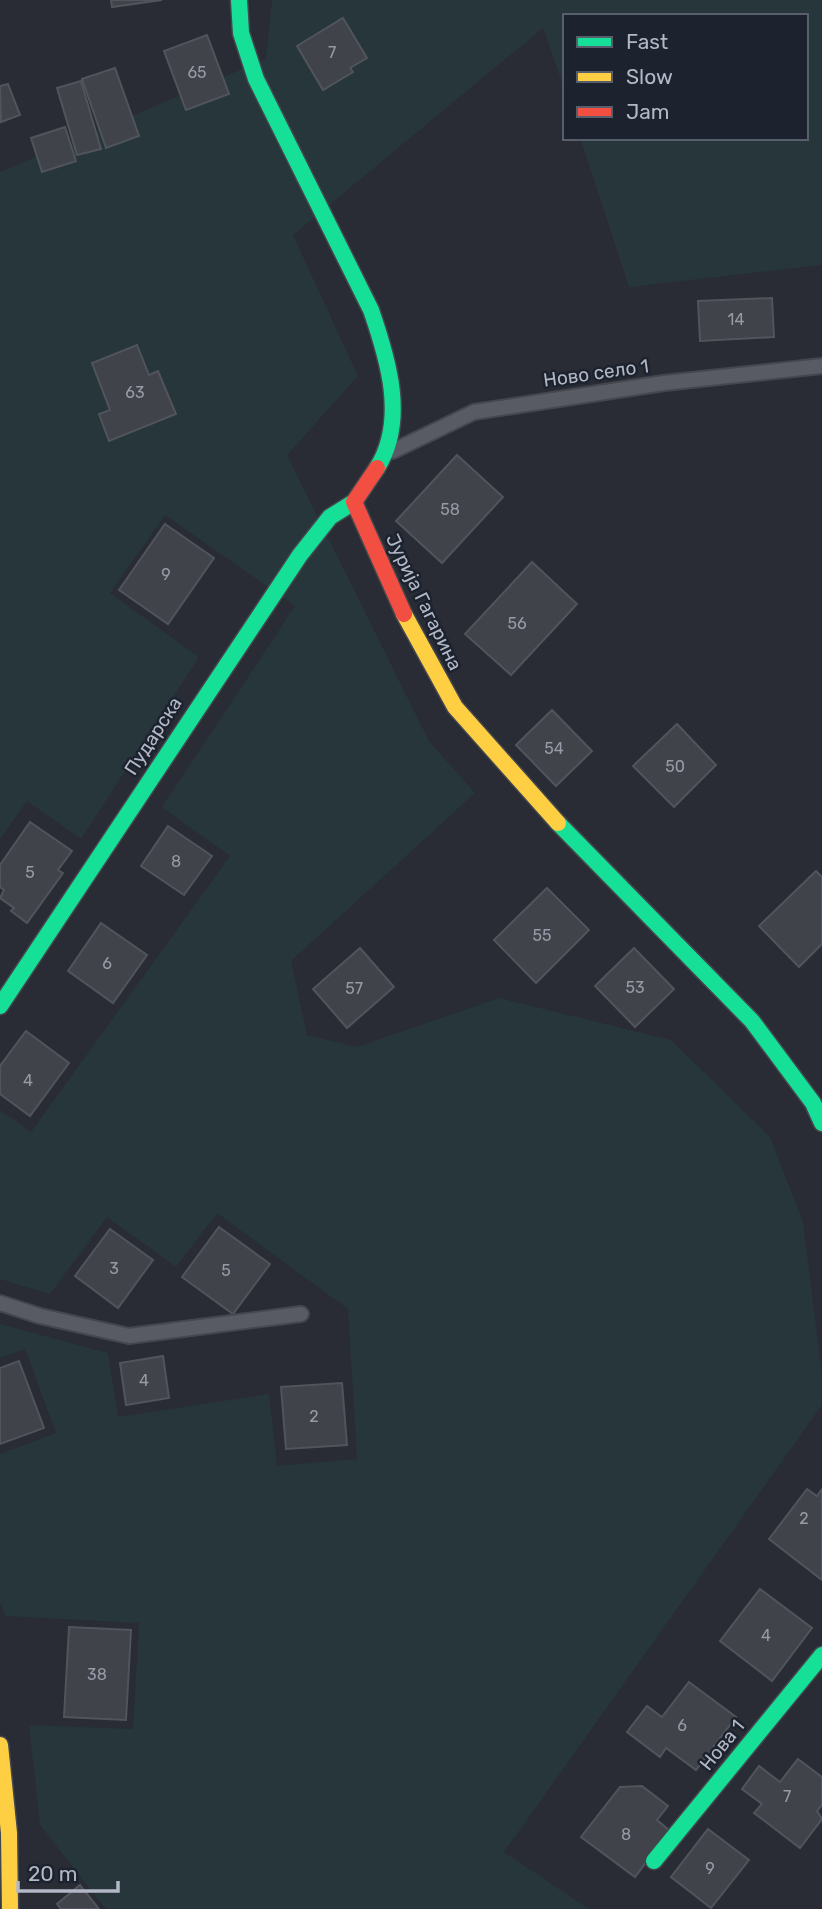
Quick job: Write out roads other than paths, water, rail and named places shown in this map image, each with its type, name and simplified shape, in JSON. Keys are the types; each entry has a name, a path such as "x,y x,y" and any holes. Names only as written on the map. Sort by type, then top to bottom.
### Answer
{"street":[{"path":"239,0 242,33 256,79 371,310 385,346 391,389 391,433 385,455 354,502"},
{"name":"Пударска","path":"0,1006 292,565 330,517 354,502"},
{"name":"Јурија Гагарина","path":"354,502 398,603 428,663 455,707 581,849 752,1021 813,1103 822,1123"},
{"name":"Нова 1","path":"654,1861 822,1655"},
{"path":"0,1745 9,1833 10,1909"}],"lane":[{"name":"Ново село 1","path":"385,455 474,412 664,383 822,366"},
{"path":"0,1303 40,1316 129,1336 301,1314"}]}
